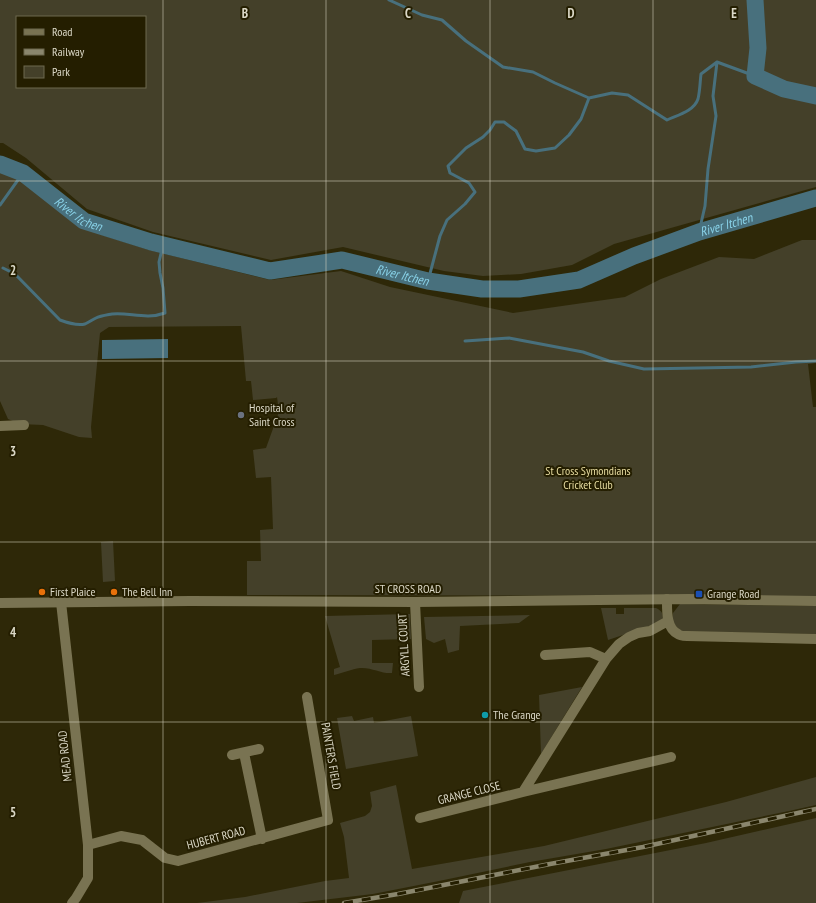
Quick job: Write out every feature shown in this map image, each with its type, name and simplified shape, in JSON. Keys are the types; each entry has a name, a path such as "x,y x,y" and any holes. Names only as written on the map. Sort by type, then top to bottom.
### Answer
{"street":[{"path":"0,426 24,425"},
{"path":"667,599 668,621 678,635 816,639"},
{"name":"ST CROSS ROAD","path":"0,603 190,601 415,602 667,599 816,601"},
{"name":"MEAD ROAD","path":"61,602 88,845 88,878 72,903"},
{"name":"ARGYLL COURT","path":"415,602 419,687"},
{"path":"524,792 606,659 619,644 629,637 638,633 650,631 668,621"},
{"path":"545,655 590,652 606,659"},
{"name":"PAINTERS FIELD","path":"307,698 328,820"},
{"path":"232,756 259,749"},
{"name":"HUBERT ROAD","path":"244,753 262,839"},
{"path":"524,792 672,757"},
{"name":"GRANGE CLOSE","path":"420,818 524,792"},
{"name":"HUBERT ROAD","path":"88,845 121,836 142,840 165,858 178,862 328,820"}],"green space":[{"path":"0,0 816,0 816,187 614,244 572,265 521,274 483,276 444,271 343,247 271,260 153,232 87,209 26,158 3,143 0,143"},
{"name":"St Cross Symondians Cricket Club","path":"0,172 25,180 76,224 99,234 149,250 270,280 341,271 390,287 513,313 625,297 661,279 719,257 754,259 802,240 816,240 816,363 808,364 813,407 816,407 816,596 247,595 247,561 261,561 260,530 273,529 271,477 256,478 253,450 266,448 279,412 277,397 253,400 251,381 246,381 241,326 109,327 100,333 91,427 92,438 79,437 43,425 20,424 8,419 0,401"},
{"path":"113,541 115,581 103,582 101,542"},
{"path":"680,604 816,606 816,634 685,632 679,630 672,621 673,613"},
{"path":"601,608 616,608 616,614 624,614 624,608 656,608 662,612 663,619 659,623 608,640"},
{"path":"410,614 411,639 372,640 372,663 393,663 392,673 368,668 360,668 334,675 334,669 340,667 325,616"},
{"path":"530,615 519,623 460,626 459,650 448,653 445,639 434,643 426,639 424,617"},
{"path":"582,687 541,754 539,695"},
{"path":"352,716 354,721 373,717 374,723 411,716 418,756 346,769 337,718"},
{"path":"816,777 816,805 606,849 530,862 373,894 297,903 197,903 245,897 325,881 349,878 344,837 340,823 365,816 370,812 372,806 370,792 396,785 412,869 544,846 726,802"},
{"path":"816,818 816,903 459,903 463,891 706,843"}],"water":[{"path":"168,339 168,358 102,359 102,340"}],"waterway":[{"path":"389,0 422,15 442,20 466,41 503,67 533,72 589,98 612,93 628,95 667,120 693,107 698,99 701,74 717,62 755,76"},
{"path":"755,0 758,48 755,76 784,89 816,96"},
{"path":"699,232 705,206 708,169 716,116 713,96 717,62"},
{"path":"428,281 440,236 447,220 465,204 475,192 469,183 450,173 448,166 466,148 483,137 495,122 504,122 516,131 525,149 536,151 555,148 569,135 581,119 589,98"},
{"name":"River Itchen","path":"0,164 23,173 84,221 151,242 270,271 342,260 428,281 482,289 519,289 579,280 634,256 699,232 816,198"},
{"path":"0,205 23,173"},
{"path":"3,268 15,274 60,320 66,322 82,325 98,317 112,314 144,316 158,315 165,313 159,262 163,245"},
{"path":"465,341 509,338 583,352 609,361 644,369 751,367 816,361"}],"railway":[{"path":"344,903 643,847 816,809"}],"place":[{"name":"Hospital of Saint Cross","path":"241,415"},
{"name":"First Plaice","path":"42,592"},
{"name":"The Bell Inn","path":"114,592"},
{"name":"Grange Road","path":"699,594"},
{"name":"The Grange","path":"485,715"}]}
